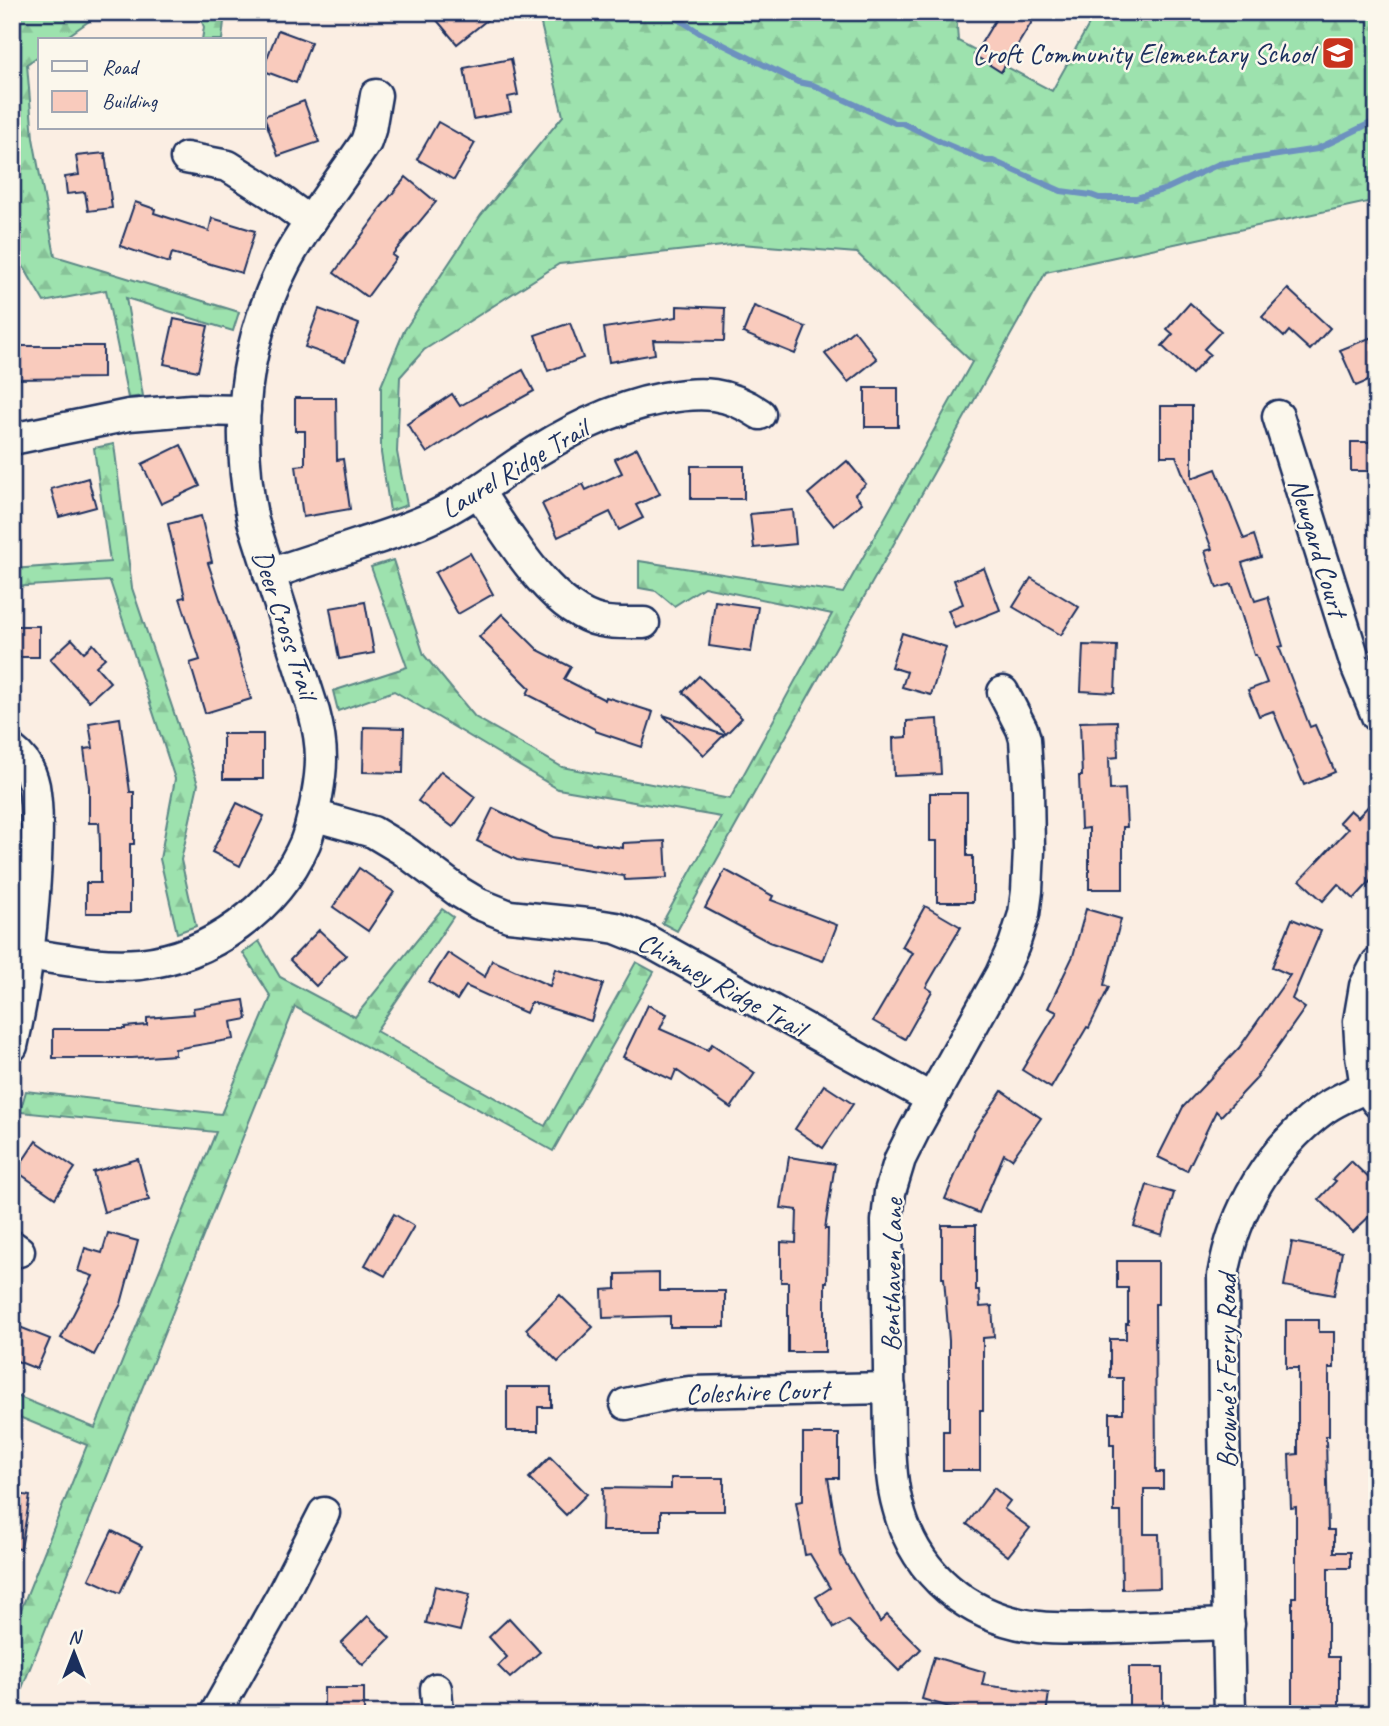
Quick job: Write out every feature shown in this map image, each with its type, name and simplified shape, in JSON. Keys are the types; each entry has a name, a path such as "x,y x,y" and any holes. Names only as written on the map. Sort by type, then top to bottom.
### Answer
{"street":[{"name":"Deer Cross Trail","path":"20,953 121,965 159,961 188,953 226,934 249,917 288,874 305,842 313,815 321,761 318,729 253,521 244,453 246,386 249,363 268,298 286,261 310,222 366,142 376,95"},
{"path":"186,158 237,170 310,222"},
{"name":"Laurel Ridge Trail","path":"269,574 400,531 440,514 578,427 612,412 650,401 703,394 727,397 760,414"},
{"path":"12,439 129,415 191,410 245,411"},
{"name":"Newgard Court","path":"1278,416 1356,665 1377,716"},
{"path":"478,491 550,590 569,607 603,622 644,623"},
{"name":"Benthaven Lane","path":"1003,692 1025,739 1029,850 1027,891 1024,914 1001,974 900,1159 890,1192 887,1221 890,1444 891,1476 898,1509 914,1549 929,1571 955,1594 985,1612 1009,1621 1038,1627 1073,1629 1229,1624"},
{"path":"12,750 24,761 29,771 36,800 34,903 20,953 18,1020 12,1046"},
{"name":"Chimney Ridge Trail","path":"313,815 373,832 403,850 478,904 509,916 616,928 646,940 932,1099"},
{"path":"1372,1095 1361,1055 1359,1021 1364,986 1377,963"},
{"name":"Browne's Ferry Road","path":"1230,1714 1223,1276 1227,1254 1240,1215 1254,1188 1291,1137 1325,1108 1372,1095"},
{"name":"Coleshire Court","path":"626,1404 689,1392 890,1388"},
{"path":"215,1714 282,1595 324,1513"}],"green space":[{"path":"12,12 102,12 65,38 38,38 38,56 27,64 33,138 55,256 239,312 233,331 126,298 143,396 128,398 106,290 44,302 12,247"},
{"path":"198,12 225,12 222,38 202,38 204,27"},
{"path":"534,12 857,12 866,17 868,12 956,12 958,41 1052,91 1096,12 1377,12 1377,200 1046,272 677,931 662,923 721,817 558,789 394,691 338,711 333,691 407,667 371,567 393,560 424,655 475,717 562,767 730,799 832,614 704,587 674,606 656,591 639,588 639,561 843,593 972,362 857,253 741,244 559,264 424,350 400,377 397,452 407,505 390,511 381,453 381,386 404,331 481,215 563,116 540,20"},
{"path":"114,444 132,588 198,784 181,860 196,926 177,933 160,859 175,779 110,581 12,587 12,569 110,562 94,448"},
{"path":"442,909 453,917 376,1031 545,1126 636,962 654,972 553,1151 295,1007 12,1713 12,1632 87,1445 12,1414 12,1394 95,1428 216,1132 20,1112 26,1091 221,1114 271,997 243,953 259,941 280,977 355,1017"}],"building":[{"path":"430,12 497,12 457,44"},
{"path":"1000,12 1038,12 1001,72 974,55"},
{"path":"278,30 311,42 296,83 266,72 266,61"},
{"path":"511,59 518,95 508,97 511,112 473,119 464,68"},
{"path":"304,101 319,142 278,156 266,115"},
{"path":"438,122 475,143 454,180 417,159"},
{"path":"105,153 112,208 88,211 85,192 67,194 65,177 79,175 76,156"},
{"path":"406,177 436,202 392,255 396,258 367,297 334,273"},
{"path":"135,202 155,209 154,213 209,231 212,218 255,231 242,273 172,253 169,263 120,246"},
{"path":"1288,289 1330,328 1310,350 1289,331 1284,337 1262,317"},
{"path":"1190,303 1221,331 1204,349 1210,354 1192,374 1162,346 1173,334 1167,329"},
{"path":"677,306 725,308 724,341 653,340 655,354 609,362 604,328 677,317"},
{"path":"754,306 806,327 795,354 743,333"},
{"path":"319,309 359,324 345,361 305,347"},
{"path":"174,319 208,326 198,371 164,364"},
{"path":"570,323 583,358 548,371 535,335"},
{"path":"854,330 877,359 848,382 825,354"},
{"path":"1372,337 1377,349 1377,377 1356,386 1340,350"},
{"path":"12,346 103,346 103,378 12,379"},
{"path":"523,370 534,391 487,417 486,415 427,453 407,424 452,394 460,406"},
{"path":"865,388 898,388 898,427 865,427"},
{"path":"295,398 336,398 337,460 343,459 350,509 303,517 296,466 305,465 305,431 295,431"},
{"path":"1161,406 1192,406 1192,478 1216,469 1244,539 1254,535 1261,557 1242,563 1255,601 1268,597 1283,646 1279,647 1310,727 1315,725 1335,772 1304,785 1273,711 1259,716 1248,690 1267,683 1254,655 1232,584 1217,588 1205,551 1212,549 1176,456 1161,456"},
{"path":"1351,442 1377,442 1377,471 1351,471"},
{"path":"181,445 200,486 161,504 142,464"},
{"path":"637,448 660,494 636,505 643,518 619,530 610,512 558,537 542,504 583,484 586,490 622,473 615,459"},
{"path":"847,461 866,484 855,494 862,503 834,526 808,494"},
{"path":"691,466 744,466 744,499 691,499"},
{"path":"88,478 96,507 59,517 51,489"},
{"path":"793,510 796,544 754,548 750,514"},
{"path":"201,516 212,562 208,563 251,699 205,713 190,663 200,660 180,598 185,597 168,524"},
{"path":"470,553 493,594 458,614 435,573"},
{"path":"984,568 1000,610 955,628 948,610 963,604 954,580"},
{"path":"1031,578 1079,607 1061,635 1013,607"},
{"path":"715,601 758,607 751,652 709,646"},
{"path":"365,602 374,653 339,659 330,608"},
{"path":"502,614 538,650 571,667 564,679 605,700 606,697 653,712 642,747 595,731 527,694 530,688 479,637"},
{"path":"12,626 39,626 39,657 12,657"},
{"path":"902,633 946,647 931,695 902,687 907,672 891,667"},
{"path":"72,639 84,652 93,644 105,658 96,666 110,682 89,701 50,659"},
{"path":"1083,645 1117,646 1115,693 1081,691"},
{"path":"699,676 742,718 726,734 683,692"},
{"path":"663,715 724,735 704,755"},
{"path":"120,718 130,792 134,792 134,844 130,844 130,913 86,913 86,883 100,883 100,844 99,823 89,823 89,787 84,749 93,748 89,723"},
{"path":"938,719 941,774 894,776 893,738 907,737 907,721"},
{"path":"1117,721 1118,757 1109,758 1110,790 1125,789 1127,827 1123,827 1123,889 1089,889 1089,828 1081,829 1080,722"},
{"path":"364,727 404,728 403,773 363,772"},
{"path":"223,734 263,734 263,779 223,779"},
{"path":"441,771 475,797 453,827 418,801"},
{"path":"930,793 967,793 967,856 973,856 973,902 937,902 937,841 930,841"},
{"path":"1377,797 1377,874 1354,899 1338,884 1323,901 1300,880 1348,829 1339,822 1350,810 1358,817"},
{"path":"237,803 264,816 240,866 212,852"},
{"path":"493,808 553,837 623,848 623,843 665,841 667,878 625,880 624,876 517,860 477,841"},
{"path":"359,868 394,892 368,931 333,907"},
{"path":"725,870 773,896 771,900 837,925 823,961 769,942 705,908"},
{"path":"925,906 961,927 926,987 932,991 905,1039 873,1021 913,953 902,947"},
{"path":"1086,909 1121,919 1104,985 1109,987 1089,1028 1087,1027 1051,1088 1022,1070 1057,1012 1048,1008 1073,956"},
{"path":"1292,919 1321,931 1292,999 1305,1008 1258,1077 1221,1116 1216,1111 1187,1171 1158,1157 1183,1107 1239,1048 1290,975 1272,967"},
{"path":"319,930 346,955 316,986 290,960"},
{"path":"448,953 485,977 492,960 550,986 555,969 603,984 591,1021 531,1002 526,1013 466,986 457,1000 429,982"},
{"path":"244,1000 247,1019 231,1022 234,1039 175,1049 175,1055 53,1058 53,1029 125,1029 147,1025 147,1018 194,1014 193,1008"},
{"path":"648,1005 667,1014 660,1029 708,1050 712,1044 755,1073 731,1108 676,1070 672,1080 623,1057"},
{"path":"824,1085 853,1104 823,1148 795,1129"},
{"path":"1002,1091 1041,1118 1012,1159 1004,1154 979,1213 945,1199 973,1133"},
{"path":"36,1141 75,1168 55,1198 16,1171"},
{"path":"789,1157 835,1164 825,1229 828,1229 825,1352 788,1352 788,1282 781,1282 781,1242 796,1243 797,1210 781,1208"},
{"path":"138,1159 149,1200 104,1212 93,1172"},
{"path":"1351,1161 1377,1186 1377,1209 1353,1232 1319,1199 1336,1181 1333,1179"},
{"path":"1147,1185 1174,1193 1162,1235 1134,1226"},
{"path":"394,1214 414,1226 385,1276 365,1265"},
{"path":"942,1225 976,1225 976,1290 979,1290 980,1307 992,1306 994,1337 983,1338 980,1470 943,1470 943,1431 949,1431 949,1341 942,1278"},
{"path":"108,1233 138,1241 121,1304 94,1355 61,1338 93,1276 78,1271 85,1248 102,1253"},
{"path":"1292,1242 1342,1252 1334,1295 1284,1286"},
{"path":"1117,1261 1158,1261 1158,1304 1155,1304 1156,1472 1163,1472 1163,1489 1144,1489 1144,1534 1159,1534 1160,1588 1122,1589 1121,1512 1114,1512 1114,1445 1110,1445 1110,1413 1123,1413 1123,1378 1110,1378 1110,1339 1126,1339 1128,1288 1117,1288"},
{"path":"659,1273 659,1291 725,1291 725,1327 670,1327 670,1316 603,1318 602,1290 616,1289 616,1274"},
{"path":"560,1295 593,1327 558,1362 526,1329"},
{"path":"1286,1320 1319,1320 1319,1332 1334,1332 1334,1368 1329,1368 1329,1436 1326,1436 1328,1530 1334,1530 1334,1552 1350,1552 1350,1568 1328,1568 1328,1657 1339,1657 1339,1705 1292,1705 1292,1597 1296,1597 1296,1507 1291,1508 1289,1455 1298,1454 1298,1368 1286,1368"},
{"path":"12,1324 50,1339 37,1369 12,1359"},
{"path":"507,1387 551,1387 551,1407 538,1407 538,1431 507,1431"},
{"path":"803,1434 839,1434 839,1478 828,1478 841,1555 880,1622 887,1615 921,1649 899,1671 848,1620 834,1628 816,1597 830,1588 810,1554 805,1555 796,1502 803,1501"},
{"path":"550,1457 587,1494 566,1515 529,1478"},
{"path":"671,1478 724,1478 724,1511 661,1511 661,1531 602,1531 603,1488 671,1489"},
{"path":"994,1488 1010,1501 1004,1509 1030,1528 1008,1556 967,1524"},
{"path":"12,1493 30,1496 21,1549 12,1548"},
{"path":"112,1531 142,1546 120,1593 89,1579"},
{"path":"435,1586 470,1594 460,1631 426,1623"},
{"path":"368,1616 390,1638 363,1665 341,1643"},
{"path":"509,1618 540,1652 510,1678 498,1666 507,1657 489,1637"},
{"path":"934,1657 985,1672 982,1685 1049,1693 1046,1714 1001,1714 974,1710 973,1714 922,1699"},
{"path":"1129,1667 1163,1667 1163,1714 1129,1714"},
{"path":"324,1688 364,1688 364,1714 324,1714"}],"waterway":[{"path":"668,12 700,33 798,82 813,85 895,123 903,123 941,142 1061,191 1099,198 1136,198 1166,189 1219,164 1317,149 1377,120"}],"place":[{"name":"Croft Community Elementary School","path":"1338,53"}]}
